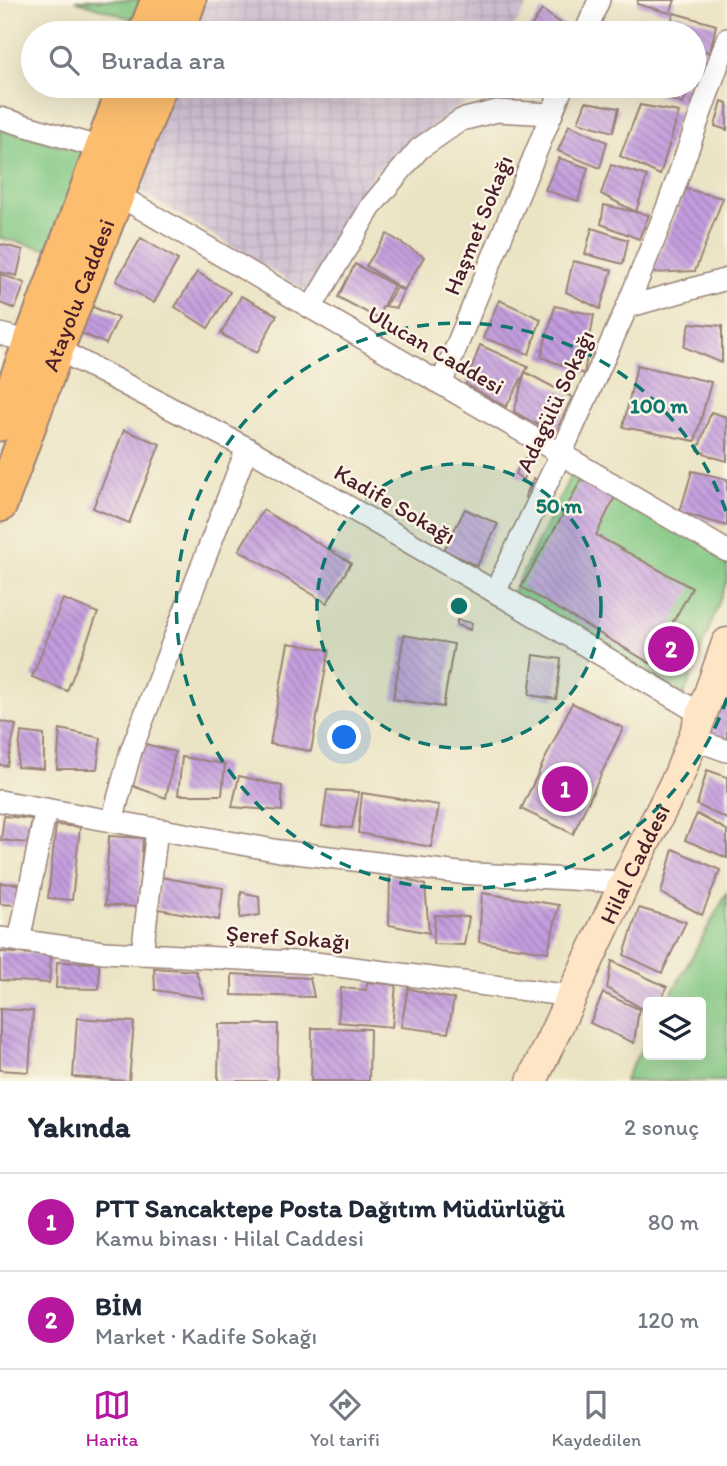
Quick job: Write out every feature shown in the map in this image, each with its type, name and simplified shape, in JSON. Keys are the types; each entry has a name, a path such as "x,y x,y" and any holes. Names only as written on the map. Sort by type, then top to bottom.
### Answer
{"main road":[{"name":"Atayolu Caddesi","path":"0,424 120,98"},
{"name":"Atayolu Caddesi","path":"0,505 29,342 118,195 155,98"}],"street":[{"path":"590,21 599,0"},
{"name":"Adagülü Sokağı","path":"495,592 627,307 667,208 727,39"},
{"name":"Haşmet Sokağı","path":"441,384 558,98"},
{"path":"311,308 372,205 419,149 461,120 498,111 552,114"},
{"path":"0,118 101,148"},
{"name":"Ulucan Caddesi","path":"118,195 727,551"},
{"path":"627,307 727,279"},
{"name":"Kadife Sokağı","path":"29,342 247,448 495,592 697,727 727,751"},
{"path":"112,821 131,751 247,448"},
{"name":"Hilal Caddesi","path":"532,1081 625,882 679,775 727,643"},
{"path":"0,802 280,851 459,873 625,882"},
{"path":"9,940 46,809"},
{"path":"142,954 157,829"},
{"name":"Şeref Sokağı","path":"9,940 104,952 315,962 572,996"}],"shaded area":[{"path":"207,0 530,0 518,21 196,21"},
{"path":"166,98 470,98 374,172 308,292 133,187"}],"green space":[{"path":"75,0 142,0 135,20"},
{"path":"0,129 86,152 47,249 0,238"},
{"path":"573,471 727,553 727,581 684,695 511,596"},
{"path":"727,893 727,1081 624,1081 643,1045 643,1060 706,1060 706,997 670,997"}],"building":[{"path":"638,0 675,0 670,13 637,4"},
{"path":"542,10 558,21 535,21"},
{"path":"674,13 702,21 672,21"},
{"path":"706,22 716,25 710,53 706,52"},
{"path":"665,98 685,98 683,104"},
{"path":"722,101 727,103 727,130 715,126"},
{"path":"586,102 619,108 613,132 578,122"},
{"path":"640,105 679,112 660,175 620,156"},
{"path":"569,125 607,142 600,168 558,151"},
{"path":"559,158 588,168 578,201 545,190"},
{"path":"611,165 647,176 636,212 601,194"},
{"path":"686,189 723,198 695,271 652,273"},
{"path":"604,205 649,215 639,239 601,224"},
{"path":"592,228 628,240 623,264 585,254"},
{"path":"387,234 424,257 404,290 366,266"},
{"path":"141,238 178,260 154,303 116,281"},
{"path":"0,244 23,250 17,276 0,272"},
{"path":"573,261 612,270 600,309 566,292"},
{"path":"355,264 394,285 377,318 338,297"},
{"path":"197,272 230,292 208,328 175,307"},
{"path":"0,274 25,283 15,309 0,303"},
{"path":"396,288 404,290 396,308 385,306"},
{"path":"241,296 277,315 257,353 221,334"},
{"path":"499,300 541,319 529,354 483,338"},
{"path":"91,306 118,318 106,344 79,332"},
{"path":"555,306 594,315 584,374 541,357"},
{"path":"690,323 722,326 722,363 684,347"},
{"path":"480,345 528,367 506,407 466,384"},
{"path":"637,365 711,382 695,441 623,427"},
{"path":"525,372 572,397 555,434 514,412"},
{"path":"711,412 727,417 727,461 698,450"},
{"path":"124,430 160,444 129,523 93,508"},
{"path":"524,458 530,460 524,480 515,474"},
{"path":"692,471 727,479 727,526 680,512"},
{"path":"534,478 539,483 534,499 525,497"},
{"path":"582,478 615,497 596,535 692,588 650,663 521,587"},
{"path":"465,509 498,524 477,566 444,550"},
{"path":"263,510 351,563 327,603 239,550"},
{"path":"63,599 98,613 67,691 32,677"},
{"path":"457,620 472,623 470,630 457,625"},
{"path":"404,635 454,644 443,707 393,699"},
{"path":"288,643 329,650 311,751 270,744"},
{"path":"534,655 561,659 556,699 529,695"},
{"path":"572,703 623,728 573,834 521,809"},
{"path":"722,705 727,707 727,743 709,735"},
{"path":"0,721 16,725 7,766 0,765"},
{"path":"60,729 101,738 97,769 57,769"},
{"path":"21,732 44,735 44,769 17,767"},
{"path":"142,743 175,752 166,798 133,786"},
{"path":"182,757 225,764 222,795 178,795"},
{"path":"707,770 727,777 727,819 697,805"},
{"path":"239,776 282,786 282,811 232,807"},
{"path":"327,790 359,792 352,828 322,826"},
{"path":"362,793 439,805 431,847 358,833"},
{"path":"697,814 727,830 727,858 685,840"},
{"path":"4,816 32,819 28,843 1,840"},
{"path":"56,825 80,827 72,900 48,898"},
{"path":"109,836 143,838 138,907 105,905"},
{"path":"673,849 720,870 702,915 661,893"},
{"path":"390,874 425,885 429,933 389,925"},
{"path":"160,877 223,888 219,920 158,909"},
{"path":"0,883 18,884 16,905 0,904"},
{"path":"241,892 259,896 260,915 240,918"},
{"path":"482,893 559,905 548,952 479,942"},
{"path":"639,908 686,922 662,973 624,955"},
{"path":"435,915 469,917 464,945 433,944"},
{"path":"0,952 51,955 49,983 0,980"},
{"path":"612,961 667,987 662,997 643,997 643,1009 607,988"},
{"path":"57,962 99,963 99,989 56,988"},
{"path":"154,968 196,971 204,998 155,990"},
{"path":"232,974 310,978 314,997 232,995"},
{"path":"367,982 396,985 392,1027 338,1022 341,988 366,990"},
{"path":"408,988 454,999 448,1033 401,1027"},
{"path":"603,993 639,1009 634,1043 590,1023"},
{"path":"0,1009 33,1011 29,1072 0,1070"},
{"path":"77,1018 134,1022 129,1081 73,1077"},
{"path":"219,1024 278,1024 277,1081 218,1081"},
{"path":"312,1028 370,1029 369,1081 311,1081"}],"place":[{"name":"BİM","path":"671,649"},
{"name":"PTT Sancaktepe Posta Dağıtım Müdürlüğü","path":"565,789"}]}
